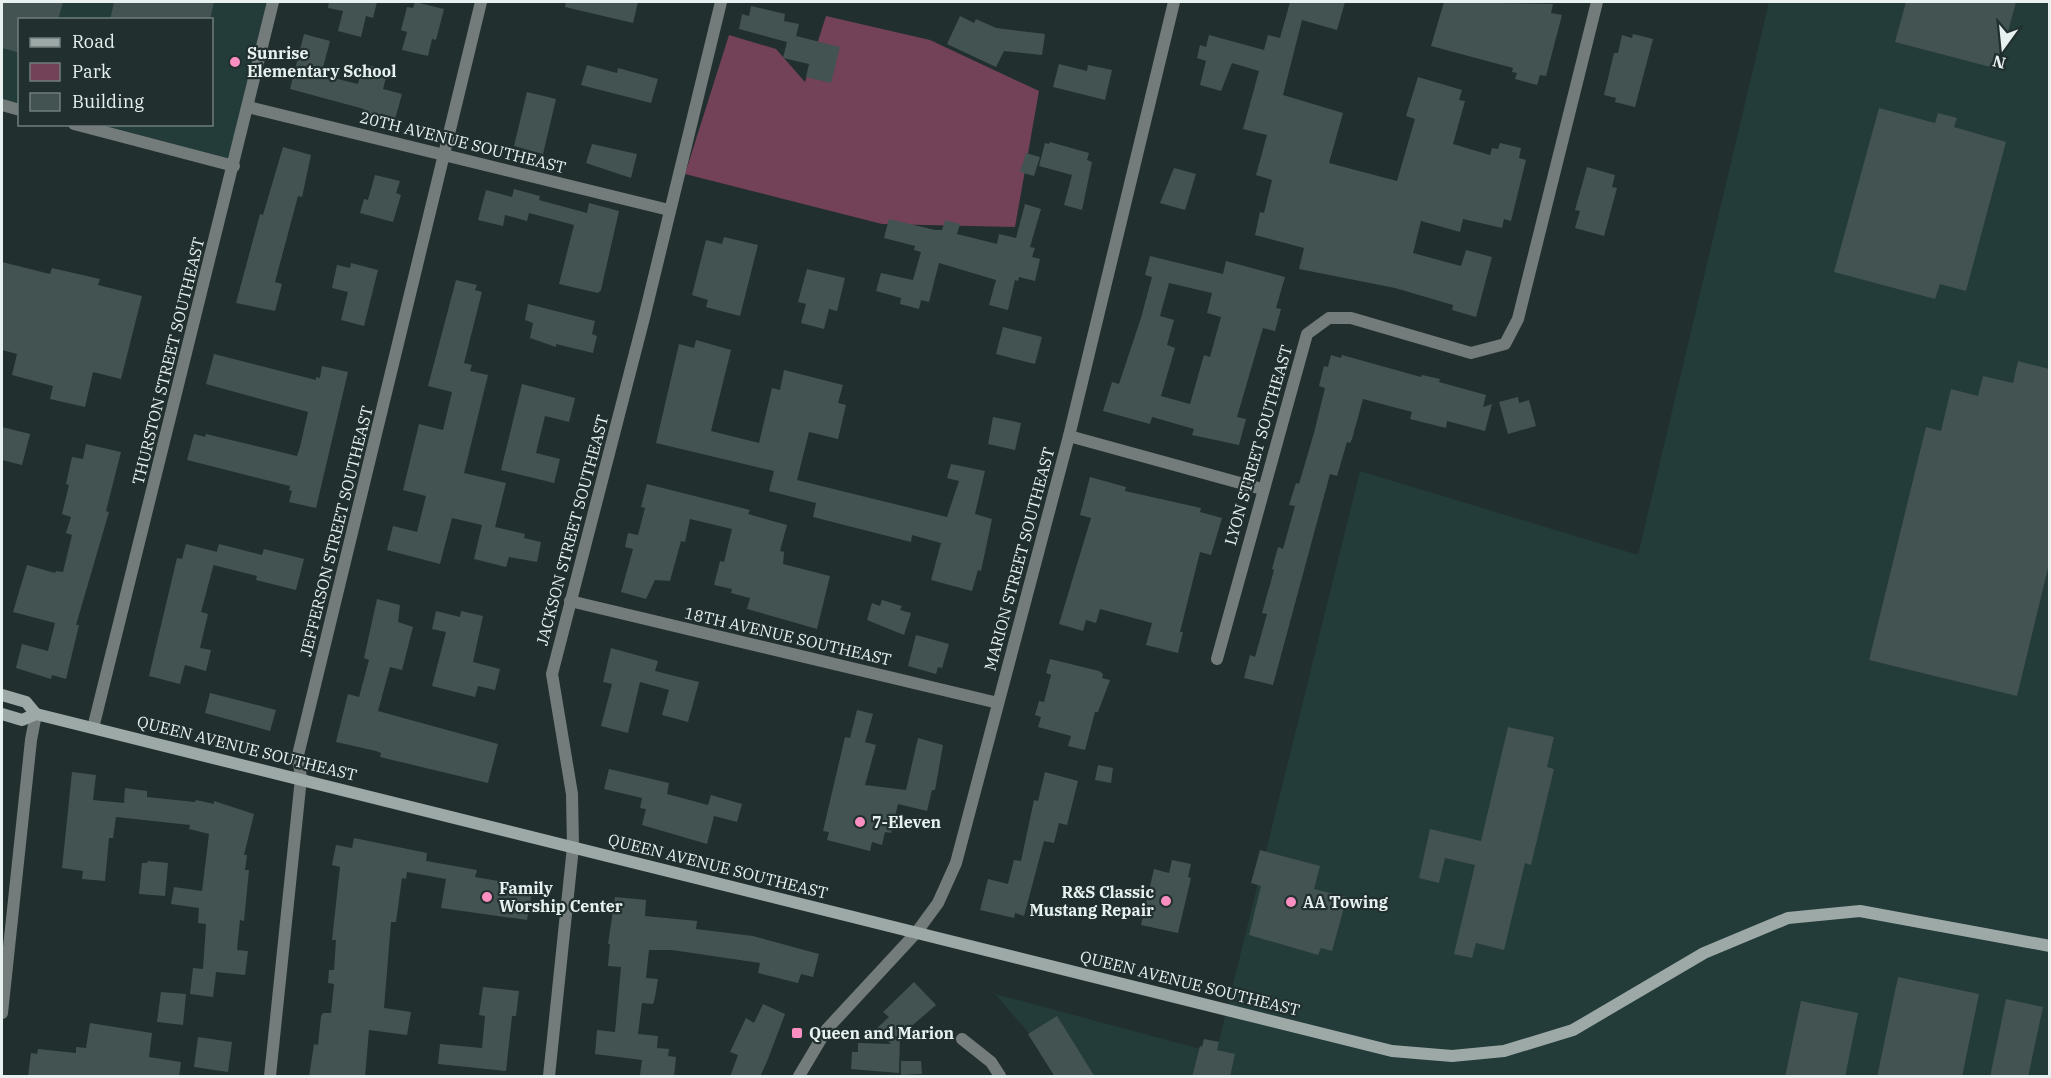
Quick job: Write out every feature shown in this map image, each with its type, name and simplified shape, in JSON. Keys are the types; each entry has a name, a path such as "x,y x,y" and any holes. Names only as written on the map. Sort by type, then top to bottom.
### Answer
{"main road":[{"name":"QUEEN AVENUE SOUTHEAST","path":"2,695 26,702 36,714 301,778 1392,1051 1452,1056 1504,1051 1573,1030 1704,953 1788,918 1860,911 2049,946"},
{"name":"QUEEN AVENUE SOUTHEAST","path":"2,714 22,720 36,714"}],"street":[{"name":"THURSTON STREET SOUTHEAST","path":"93,728 273,2"},
{"name":"JEFFERSON STREET SOUTHEAST","path":"270,1077 301,778 298,755 481,2"},
{"name":"JACKSON STREET SOUTHEAST","path":"549,1077 573,847 572,794 552,674 644,318 721,2"},
{"name":"MARION STREET SOUTHEAST","path":"799,1077 827,1029 916,933 938,903 957,863 1069,435 1174,2"},
{"name":"LYON STREET SOUTHEAST","path":"1216,659 1307,334 1329,318 1351,318 1471,353 1505,344 1518,319 1598,2"},
{"path":"2,105 18,109"},
{"name":"20TH AVENUE SOUTHEAST","path":"248,107 669,210"},
{"path":"82,126 234,166"},
{"path":"1069,435 1262,489"},
{"name":"18TH AVENUE SOUTHEAST","path":"570,602 998,703"},
{"path":"2,1012 7,902 36,714"},
{"path":"962,1039 992,1062 1000,1077"}],"shaded area":[{"name":"Sunrise Elementary School","path":"2,2 273,2 234,166 78,126 213,126 213,18 18,18 18,110 2,105"},
{"path":"1769,2 2049,2 2049,1076 1066,1076 995,994 1216,1053 1360,471 1638,555"}],"green space":[{"path":"826,16 930,40 1039,91 1015,227 882,224 685,174 729,35 776,49 805,82"}],"building":[{"path":"2,2 63,2 59,18 18,18 18,52 2,48"},
{"path":"114,2 214,2 210,18 110,18"},
{"path":"329,2 377,2 373,18 366,16 361,37 338,31 343,11 328,8"},
{"path":"415,2 444,9 436,40 432,39 428,56 402,50 407,32 401,30 407,7 413,8"},
{"path":"566,2 638,2 633,23 565,7"},
{"path":"1290,2 1345,2 1337,30 1302,20 1283,95 1343,113 1329,163 1397,181 1415,119 1406,116 1418,77 1462,90 1459,100 1465,101 1453,144 1490,155 1492,148 1498,149 1500,143 1521,148 1519,158 1526,160 1511,221 1504,219 1502,228 1463,219 1460,232 1421,221 1413,253 1461,266 1466,250 1492,257 1476,317 1452,310 1453,305 1395,288 1299,269 1304,248 1255,235 1260,212 1264,213 1272,180 1256,175 1267,135 1243,129 1259,71 1232,63 1221,91 1200,85 1206,61 1197,58 1200,45 1206,47 1209,35 1264,50 1268,35 1280,38"},
{"path":"1444,2 1553,4 1551,13 1562,15 1546,76 1540,75 1537,85 1515,79 1517,73 1512,72 1513,68 1431,46"},
{"path":"1906,2 2016,2 1998,69 1895,42"},
{"path":"751,6 785,14 784,21 799,24 796,36 840,47 831,83 806,77 809,64 783,58 787,42 739,29 742,14 749,16"},
{"path":"960,16 974,23 976,19 996,28 1045,34 1042,55 1004,51 996,67 947,44"},
{"path":"304,34 330,41 321,75 358,84 363,64 388,70 383,89 402,94 394,123 362,114 364,109 290,89"},
{"path":"1633,34 1653,39 1635,107 1615,102 1616,98 1604,95 1614,53 1618,53 1622,35 1632,38"},
{"path":"1059,64 1087,71 1088,65 1112,70 1105,100 1053,87"},
{"path":"587,65 617,73 618,68 658,79 651,103 581,85"},
{"path":"527,92 556,99 543,154 514,146"},
{"path":"1879,108 1935,123 1938,113 1957,118 1954,127 2006,142 1966,291 1940,284 1935,299 1834,272"},
{"path":"1050,142 1089,153 1087,160 1092,162 1082,210 1064,205 1072,175 1039,166 1045,143"},
{"path":"592,144 637,154 631,178 586,163"},
{"path":"283,147 311,155 302,197 298,196 275,282 282,284 275,311 236,303 260,214 263,215"},
{"path":"1026,153 1040,157 1034,176 1020,172"},
{"path":"1587,167 1615,175 1612,187 1617,188 1604,236 1575,228 1580,211 1575,210"},
{"path":"1174,168 1196,174 1185,210 1160,203"},
{"path":"375,175 400,181 396,193 401,195 393,222 360,213 364,199 368,200"},
{"path":"514,189 540,196 539,200 587,213 589,203 619,211 601,290 598,293 559,284 574,225 529,213 527,221 505,215 503,226 478,220 486,190 512,197"},
{"path":"1025,204 1041,209 1030,247 1035,248 1032,257 1040,259 1035,281 1019,277 1018,281 1015,280 1008,310 989,305 996,280 939,263 929,302 921,300 919,309 900,304 901,298 876,291 881,273 913,280 921,252 914,250 915,246 884,238 889,219 935,230 942,230 945,220 960,224 957,234 997,244 999,234 1016,238"},
{"path":"724,237 758,245 740,316 706,307 708,300 692,295 706,240 722,244"},
{"path":"1150,256 1223,274 1226,261 1285,277 1276,308 1281,309 1275,331 1263,328 1237,417 1246,419 1239,445 1192,435 1194,429 1152,417 1150,424 1103,411 1112,382 1119,384 1141,318 1152,277 1145,275","holes":["1169,283 1212,293 1207,313 1221,317 1210,357 1204,355 1190,404 1161,396 1175,348 1167,345 1174,320 1160,316"]},
{"path":"2,262 50,274 52,268 100,279 98,285 142,296 121,379 93,372 85,407 50,399 53,386 12,375 17,354 2,350"},
{"path":"351,263 378,270 364,326 341,320 348,292 332,288 337,265 350,268"},
{"path":"807,269 845,278 837,311 829,309 824,329 801,323 806,304 798,302"},
{"path":"456,280 477,285 475,290 482,292 464,363 472,365 470,371 488,375 464,473 506,483 495,527 525,534 524,538 541,542 537,562 509,557 506,567 474,559 482,525 452,518 440,564 387,550 393,526 417,532 426,496 403,490 419,424 443,430 452,392 428,386"},
{"path":"528,304 595,321 592,334 597,336 593,353 556,344 556,347 530,338 533,323 525,320"},
{"path":"1003,327 1042,337 1035,364 996,354"},
{"path":"696,340 731,350 711,431 759,443 772,388 780,390 784,370 843,385 838,403 846,405 838,439 809,432 797,480 947,517 959,481 947,478 951,464 985,471 975,514 992,519 981,571 978,570 972,591 931,580 941,543 912,535 911,542 813,517 816,503 769,491 774,471 656,443 679,344 694,348"},
{"path":"214,354 316,380 316,377 320,378 322,366 348,372 316,508 289,502 292,491 289,490 290,486 187,460 194,434 205,437 206,434 297,456 300,447 308,412 206,384"},
{"path":"1331,355 1341,358 1342,355 1421,377 1422,375 1440,379 1439,382 1486,395 1483,407 1492,404 1485,431 1447,421 1446,428 1410,419 1412,412 1363,399 1352,439 1350,443 1347,442 1337,476 1330,474 1273,685 1244,678 1250,655 1255,657 1267,614 1262,613 1274,570 1272,569 1278,547 1283,549 1295,506 1289,505 1296,483 1299,484 1314,433 1325,388 1319,386 1324,366 1328,367"},
{"path":"2018,361 2049,369 2049,564 2017,696 1869,660 1926,427 1941,431 1951,389 1978,396 1983,376 2013,383"},
{"path":"522,384 575,398 569,422 545,416 536,453 560,459 554,483 501,470"},
{"path":"1518,397 1519,403 1529,400 1536,426 1508,434 1499,402"},
{"path":"993,417 1021,423 1015,450 988,444"},
{"path":"2,427 30,434 22,465 2,460"},
{"path":"86,444 121,452 106,511 109,512 76,625 79,625 66,679 52,675 51,679 16,668 22,644 48,651 55,623 13,612 27,565 55,573 56,571 63,572 72,535 66,533 71,517 62,514 69,485 66,484 72,457 83,459"},
{"path":"1090,477 1126,487 1125,491 1201,508 1200,512 1222,518 1211,555 1200,552 1180,632 1183,632 1178,653 1146,645 1152,623 1100,609 1096,623 1086,620 1083,631 1059,624 1091,518 1080,515"},
{"path":"647,484 750,510 748,514 787,525 780,551 784,552 783,564 830,576 817,629 747,609 750,598 731,593 732,589 714,585 720,561 724,562 732,529 690,519 685,542 681,541 670,581 655,580 646,599 621,592 633,549 625,547 628,533 638,535 645,508 641,507"},
{"path":"186,544 217,552 201,612 208,614 200,648 211,650 206,671 185,665 180,684 149,676 177,558 182,559"},
{"path":"219,544 262,555 264,549 304,559 296,590 256,580 257,576 213,565"},
{"path":"377,599 400,605 398,622 413,627 402,670 390,667 378,711 498,744 488,783 380,757 381,753 376,751 336,742 348,694 359,697 369,660 364,658"},
{"path":"882,600 902,606 900,610 911,613 904,635 867,620 872,603 880,606"},
{"path":"436,611 460,617 461,611 483,616 473,662 500,669 495,690 478,686 475,697 432,686 446,632 432,629"},
{"path":"916,635 949,644 942,668 938,667 936,674 908,666"},
{"path":"611,648 658,661 655,671 699,682 688,722 662,715 669,690 640,682 628,733 601,726 612,684 603,682"},
{"path":"1050,659 1099,671 1103,674 1102,678 1110,680 1098,712 1095,712 1085,750 1068,746 1071,736 1038,727 1041,717 1035,715 1039,701 1044,702 1051,675 1046,673"},
{"path":"210,693 276,710 270,731 205,713"},
{"path":"857,710 873,714 865,742 876,745 865,785 906,790 918,738 943,745 935,790 932,790 927,811 898,804 891,833 885,832 882,845 872,842 870,851 827,840 829,832 823,831 845,737 850,738"},
{"path":"1508,727 1554,737 1547,767 1554,769 1531,865 1525,863 1504,950 1476,943 1472,958 1454,954 1475,865 1445,858 1439,883 1419,878 1430,829 1481,841"},
{"path":"1098,765 1113,768 1111,783 1095,780"},
{"path":"609,769 669,783 667,794 708,805 711,795 742,804 737,822 714,816 707,844 642,825 646,809 640,808 642,798 604,789"},
{"path":"72,772 96,775 93,800 124,803 125,788 147,791 147,797 195,802 196,800 214,804 214,801 254,814 244,855 247,855 245,870 249,870 244,921 240,920 237,950 248,951 245,975 216,972 213,997 190,994 193,968 203,969 206,924 198,923 199,908 171,904 174,887 202,891 209,834 189,829 190,825 116,817 113,838 109,838 105,881 82,879 83,871 62,868"},
{"path":"1045,772 1078,781 1067,825 1059,823 1054,843 1044,841 1024,916 1015,913 1014,918 980,910 988,879 1008,884 1014,860 1021,861 1034,800 1038,801"},
{"path":"354,838 427,853 426,861 477,870 475,877 533,887 527,920 441,908 446,879 407,872 406,879 402,878 396,922 391,922 384,1008 411,1012 407,1035 369,1030 365,1077 309,1077 314,1044 318,1045 321,1016 323,1013 331,1013 334,984 328,983 329,970 334,970 336,940 332,940 340,867 332,865 336,845 352,848"},
{"name":"AA Towing","path":"1260,850 1320,866 1314,889 1347,897 1332,951 1321,948 1318,955 1249,935 1261,886 1251,883"},
{"name":"R&S Classic Mustang Repair","path":"1172,860 1191,864 1188,877 1191,878 1178,933 1141,925 1154,869 1169,873"},
{"path":"148,861 168,863 165,896 139,894 142,863"},
{"path":"615,897 646,900 645,916 697,921 696,929 753,936 819,954 813,977 801,974 798,983 758,973 760,963 672,950 649,950 646,978 658,979 653,1004 642,1003 638,1034 658,1036 657,1048 669,1049 668,1056 676,1057 674,1077 640,1075 642,1060 595,1054 597,1030 615,1032 621,967 608,966 610,944 608,944"},
{"path":"1898,977 1979,994 1962,1077 1877,1077"},
{"path":"914,982 936,1005 900,1036 899,1073 851,1069 852,1052 858,1052 858,1043 891,1044 876,1029 889,1017 883,1012"},
{"path":"483,987 519,991 516,1016 512,1016 506,1071 438,1064 440,1044 482,1048 485,1016 479,1015"},
{"path":"161,992 186,994 183,1025 157,1022"},
{"path":"2006,999 2043,1007 2028,1077 1990,1077"},
{"path":"1801,1001 1858,1013 1845,1077 1785,1077"},
{"path":"763,1004 785,1014 760,1077 730,1077 738,1055 730,1052 746,1018 754,1023"},
{"path":"1057,1016 1095,1077 1055,1077 1028,1034"},
{"path":"90,1023 152,1033 149,1057 181,1062 179,1077 28,1077 31,1053 37,1054 38,1049 76,1053 76,1047 86,1048"},
{"path":"198,1037 232,1042 228,1072 194,1067"},
{"path":"1204,1039 1219,1042 1217,1050 1235,1054 1230,1077 1192,1077"},
{"path":"901,1061 921,1061 922,1074 901,1075"}],"place":[{"name":"Sunrise Elementary School","path":"235,62"},
{"name":"7-Eleven","path":"860,822"},
{"name":"Family Worship Center","path":"487,897"},
{"name":"R&S Classic Mustang Repair","path":"1166,901"},
{"name":"AA Towing","path":"1291,902"},
{"name":"Queen and Marion","path":"797,1033"}]}
